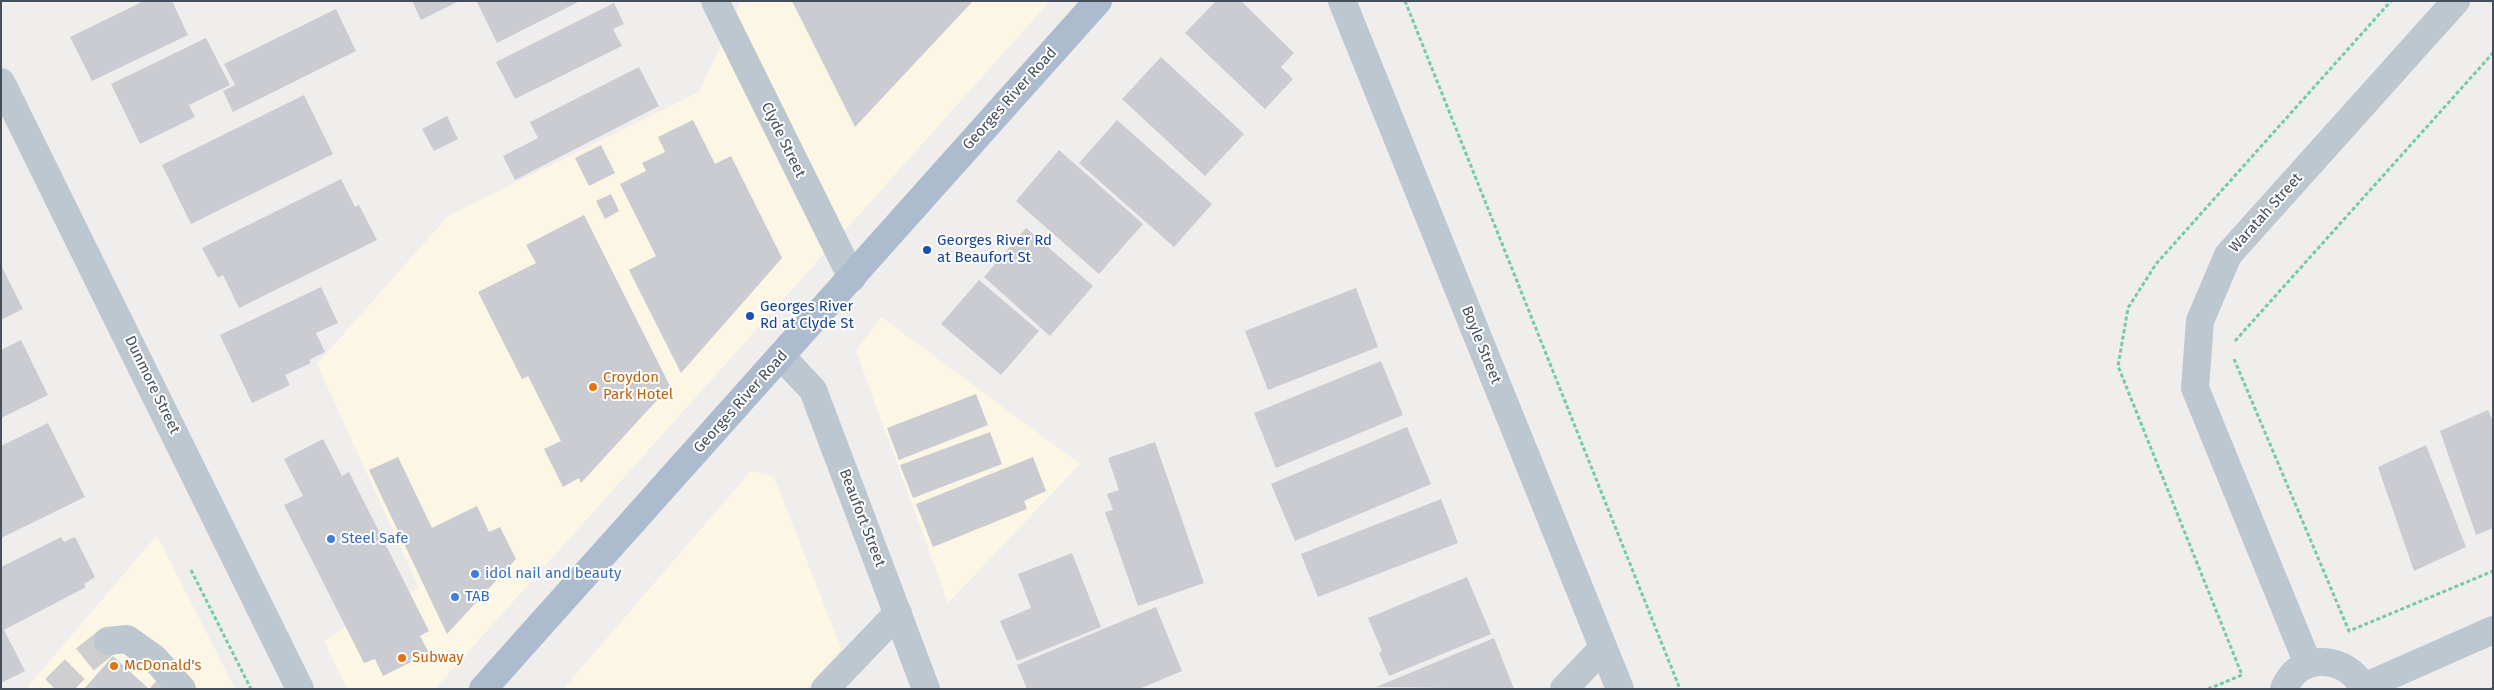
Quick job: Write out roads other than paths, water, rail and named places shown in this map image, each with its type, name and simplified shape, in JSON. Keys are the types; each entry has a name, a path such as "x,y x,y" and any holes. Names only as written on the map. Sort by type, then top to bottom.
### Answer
{"main road":[{"name":"Georges River Road","path":"483,689 1098,1"}],"street":[{"name":"Clyde Street","path":"715,1 852,278"},
{"name":"Boyle Street","path":"1342,1 1620,689"},
{"name":"Waratah Street","path":"2308,664 2195,388 2200,320 2228,255 2456,1"},
{"name":"Dunmore Street","path":"1,82 300,689"},
{"name":"Beaufort Street","path":"781,356 813,390 926,689"},
{"path":"826,689 898,613"},
{"path":"2284,689 2293,673 2308,664 2323,661 2344,666 2356,675 2364,688 2493,630"},
{"path":"108,640 127,639 155,659 182,689"},
{"path":"1564,689 1603,648"}],"tunnel":[{"path":"55,689 83,661 108,641"}],"place":[{"name":"Georges River Rd at Beaufort St","path":"927,250"},
{"name":"Georges River Rd at Clyde St","path":"750,316"},
{"name":"Croydon Park Hotel","path":"593,387"},
{"name":"Steel Safe","path":"331,539"},
{"name":"idol nail and beauty","path":"475,574"},
{"name":"TAB","path":"455,597"},
{"name":"Subway","path":"402,658"},
{"name":"McDonald's","path":"114,666"}]}
